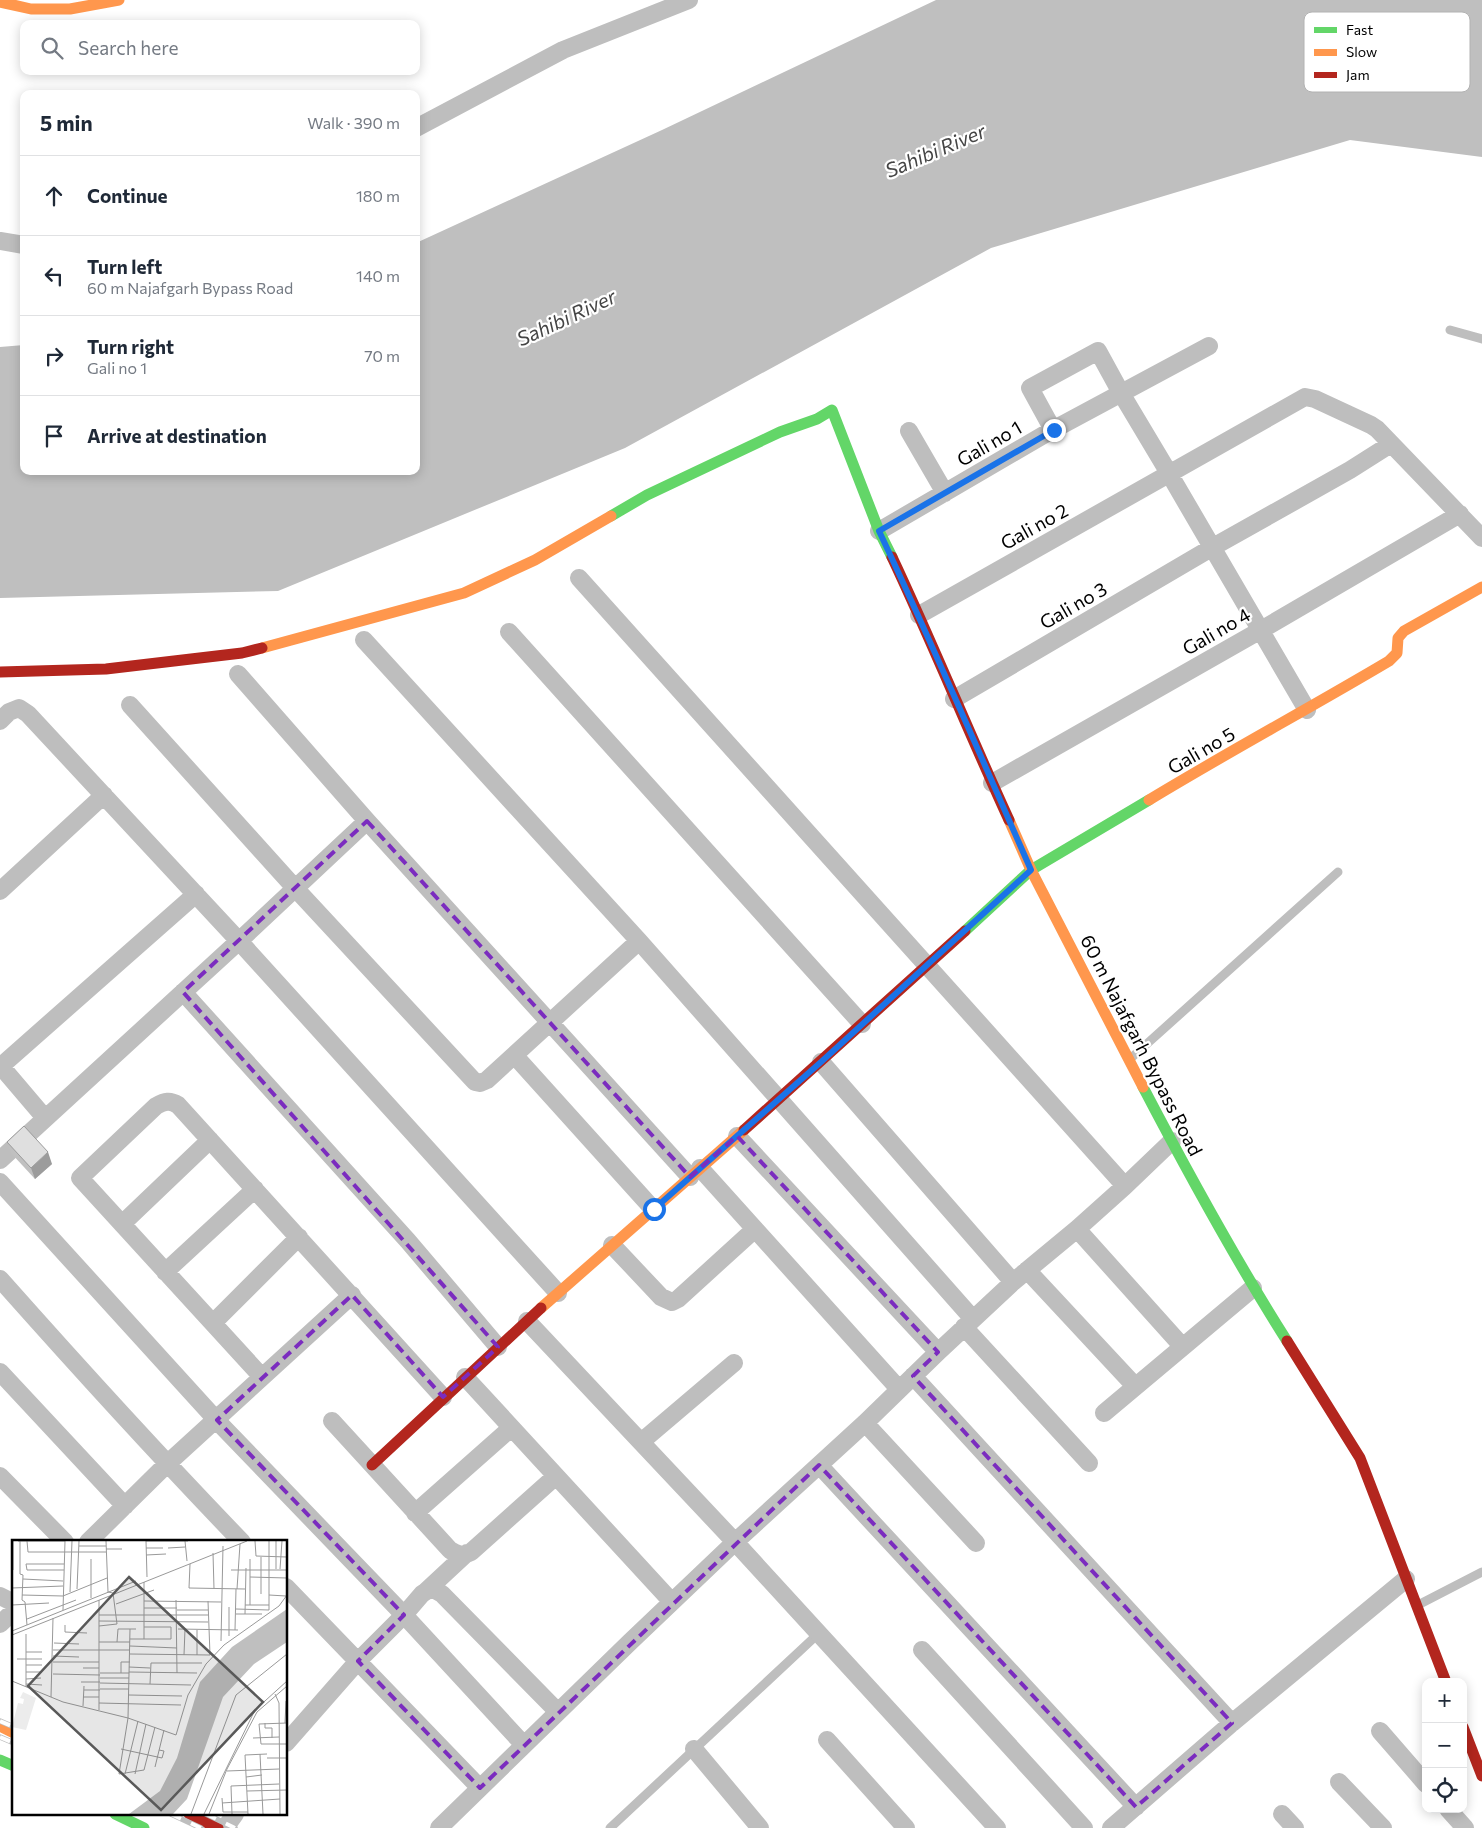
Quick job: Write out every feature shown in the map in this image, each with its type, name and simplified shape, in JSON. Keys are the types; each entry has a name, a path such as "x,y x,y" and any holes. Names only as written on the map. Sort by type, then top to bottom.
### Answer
{"street":[{"path":"0,2 31,9 70,9 120,0"},
{"path":"420,126 563,50 689,0"},
{"path":"0,241 20,244"},
{"name":"Gali no 1","path":"879,531 1054,430 1209,346"},
{"path":"1054,430 1030,388 1098,350 1121,393 1213,547 1306,710"},
{"name":"Gali no 2","path":"919,615 1170,475 1305,397 1315,399 1371,425 1391,444"},
{"name":"60 m Najafgarh Bypass Road","path":"0,672 106,669 242,653 464,593 535,560 647,495 780,432 817,419 832,410 879,531 919,615 954,699 1031,870 1172,1141 1253,1288 1360,1458 1444,1678"},
{"name":"Gali no 1","path":"909,432 945,493"},
{"path":"1391,444 1482,538"},
{"name":"Gali no 3","path":"954,699 1213,547 1350,470 1391,444"},
{"name":"Gali no 4","path":"992,783 1460,514"},
{"path":"579,578 1125,1186"},
{"name":"Gali no 5","path":"372,1465 527,1320 821,1062 1031,870 1209,764 1389,661 1396,653 1396,640 1399,634 1482,587"},
{"path":"509,632 862,1024"},
{"path":"364,640 639,941 1089,1463"},
{"path":"238,674 549,1023 695,1172 755,1229 899,1389"},
{"path":"130,705 294,888 475,1082 480,1083 487,1080 515,1056 639,941"},
{"path":"0,721 14,709 19,708 23,710 196,894 558,1293"},
{"path":"0,892 104,795"},
{"path":"0,1160 367,821"},
{"path":"45,1118 1,1065 196,894"},
{"path":"183,992 408,1241 498,1347"},
{"path":"515,1056 654,1209"},
{"path":"821,1062 1012,1282"},
{"path":"262,1377 80,1178 156,1106 163,1102 171,1101 178,1105 444,1397"},
{"path":"737,1136 938,1352"},
{"path":"122,1224 210,1140"},
{"path":"439,1828 672,1602 865,1423 1012,1282 1078,1229 1172,1141"},
{"path":"0,1182 217,1420 404,1615 524,1745"},
{"path":"165,1272 255,1189"},
{"path":"612,1245 661,1298 672,1302 678,1299 755,1229"},
{"path":"1078,1229 1182,1346"},
{"path":"212,1323 299,1237"},
{"path":"1027,1270 1135,1386"},
{"path":"0,1279 82,1372 240,1540"},
{"path":"1104,1413 1253,1288"},
{"path":"90,1540 167,1464 352,1295"},
{"path":"527,1320 735,1542 997,1828"},
{"path":"641,1442 734,1363"},
{"path":"0,1372 125,1506"},
{"path":"913,1376 1232,1723"},
{"path":"465,1377 672,1602"},
{"path":"332,1421 450,1550 456,1554 467,1554"},
{"path":"865,1423 976,1543"},
{"path":"415,1513 511,1428"},
{"path":"819,1465 1136,1807"},
{"path":"0,1476 63,1540"},
{"path":"288,1739 358,1661 426,1592 556,1476"},
{"path":"1111,1828 1232,1723 1406,1579"},
{"path":"288,1590 480,1788"},
{"path":"426,1592 435,1590 442,1594 558,1712"},
{"path":"0,1596 12,1602"},
{"path":"0,1624 12,1613"},
{"path":"922,1650 1084,1828"},
{"path":"0,1726 12,1732"},
{"path":"1380,1731 1422,1779"},
{"path":"1467,1737 1482,1776"},
{"path":"827,1740 906,1828"},
{"path":"694,1750 760,1828"},
{"path":"0,1760 12,1765"},
{"path":"1339,1782 1383,1828"},
{"path":"1452,1813 1465,1828"},
{"path":"1282,1814 1295,1828"},
{"path":"119,1816 144,1828"},
{"path":"193,1816 218,1828"},
{"path":"225,1828 234,1816"}],"lane":[{"path":"1450,330 1482,339"},
{"path":"1129,1059 1338,872"},
{"path":"1417,1606 1482,1572"},
{"path":"610,1828 818,1634"}],"highlighted area":[{"path":"367,821 690,1177 737,1136 938,1352 913,1376 1232,1723 1136,1807 819,1465 480,1788 358,1661 404,1615 217,1420 352,1295 443,1397 498,1347 183,992"}],"water":[{"name":"Sahibi River","path":"936,0 1482,0 1482,157 1350,140 991,248 625,448 278,591 0,598 0,347 20,345 20,475 420,475 420,241 662,130"}],"building":[{"path":"24,1126 48,1152 31,1168 7,1142"}],"railway":[{"path":"0,1721 12,1726"},
{"path":"0,1737 12,1742"},
{"path":"175,1816 201,1828"},
{"path":"210,1816 235,1828"}],"traffic: fast":[{"path":"611,516 647,495 780,432 817,419 832,410 879,531 892,557"},
{"path":"965,931 1031,870 1149,800"},
{"path":"1143,1087 1212,1216 1287,1341"},
{"path":"0,1760 12,1765"},
{"path":"119,1816 144,1828"}],"traffic: slow":[{"path":"0,2 31,9 70,9 119,0"},
{"path":"262,648 464,593 535,560 611,516"},
{"path":"1149,800 1389,661 1397,653 1398,638 1404,631 1482,587"},
{"path":"1009,820 1031,870 1143,1087"},
{"path":"541,1308 744,1130"},
{"path":"0,1726 12,1732"}],"traffic: jam":[{"path":"892,557 1009,820"},
{"path":"0,672 106,669 242,653 262,648"},
{"path":"744,1130 965,931"},
{"path":"372,1465 541,1308"},
{"path":"1287,1341 1360,1458 1444,1678"},
{"path":"1467,1737 1482,1776"},
{"path":"193,1816 218,1828"}],"route":[{"path":"654,1209 821,1062 1031,870 954,699 919,615 879,531 1054,430"}]}
